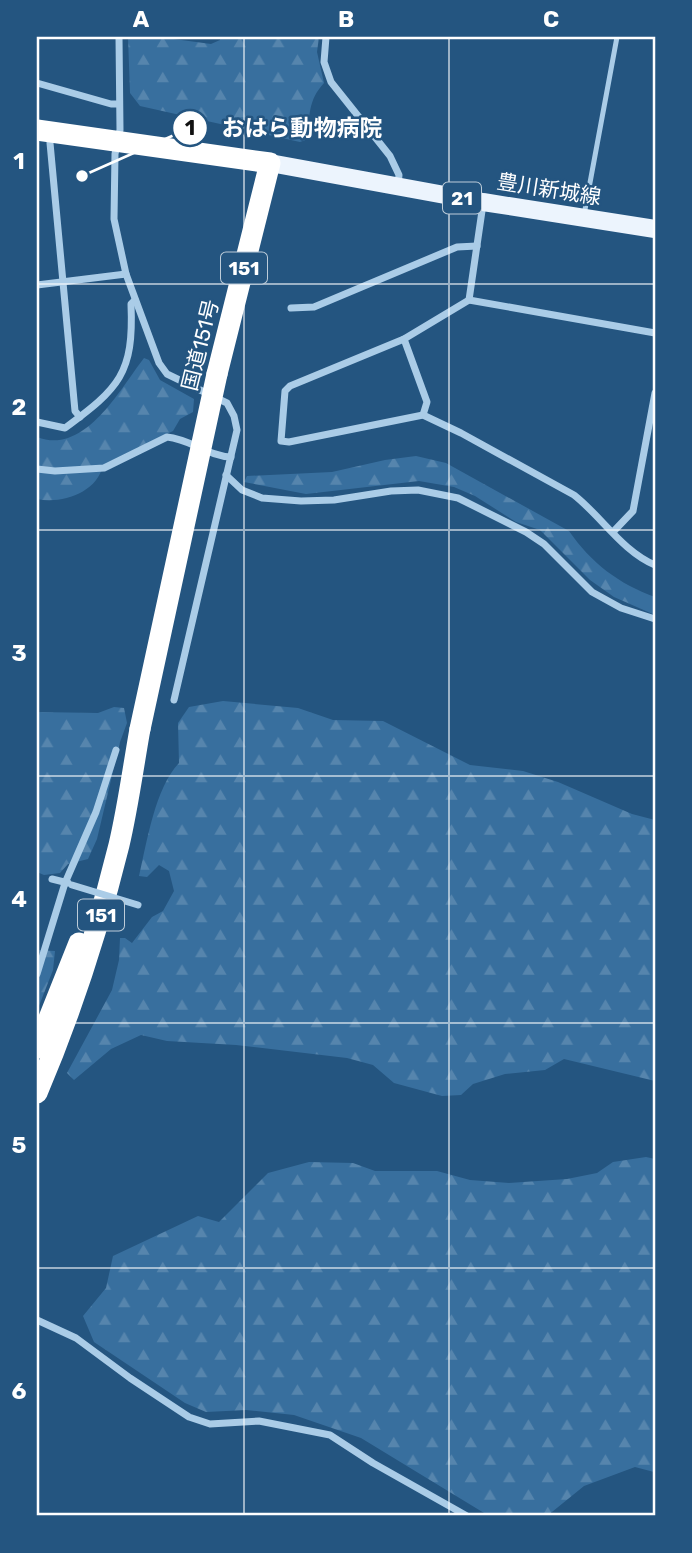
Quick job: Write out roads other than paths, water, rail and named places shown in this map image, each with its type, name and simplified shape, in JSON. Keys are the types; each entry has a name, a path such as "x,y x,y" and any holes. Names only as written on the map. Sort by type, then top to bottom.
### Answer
{"highway":[{"path":"44,131 270,163"},
{"name":"国道151号","path":"37,1048 89,915 112,840 140,729 217,374 270,163"},
{"name":"国道151号","path":"37,1093 70,1012 99,920 120,842 140,729"}],"main road":[{"name":"豊川新城線","path":"270,163 483,202 655,229"}],"street":[{"path":"119,37 120,104 114,219 126,274 159,363 167,374 227,402 237,430 174,700"},
{"path":"326,37 324,62 331,82 390,156 399,175 398,186"},
{"path":"37,83 111,104 120,104"},
{"path":"44,131 50,143 75,411 80,417"},
{"path":"469,300 483,202"},
{"path":"291,308 314,307 457,247 477,246"},
{"path":"37,285 126,274"},
{"path":"37,422 65,428 116,384 127,365 131,304 135,300"},
{"path":"655,333 469,300 404,338 290,386 285,391 281,441 289,442 423,415 574,495 626,546 655,565"},
{"path":"404,338 427,401 423,415"},
{"path":"613,532 633,511 655,393"},
{"path":"37,469 55,471 104,468 167,437 177,438 219,456 231,457"},
{"path":"226,475 242,490 262,498 301,502 418,490 458,498 544,544 592,592 621,608 655,619"},
{"path":"37,974 116,750"},
{"path":"52,879 138,905"},
{"path":"37,1320 76,1339 189,1417 210,1424 259,1421 330,1435 373,1463 467,1516"}],"lane":[{"path":"584,218 617,37"}],"place":[{"name":"おはら動物病院","path":"82,176"}]}
